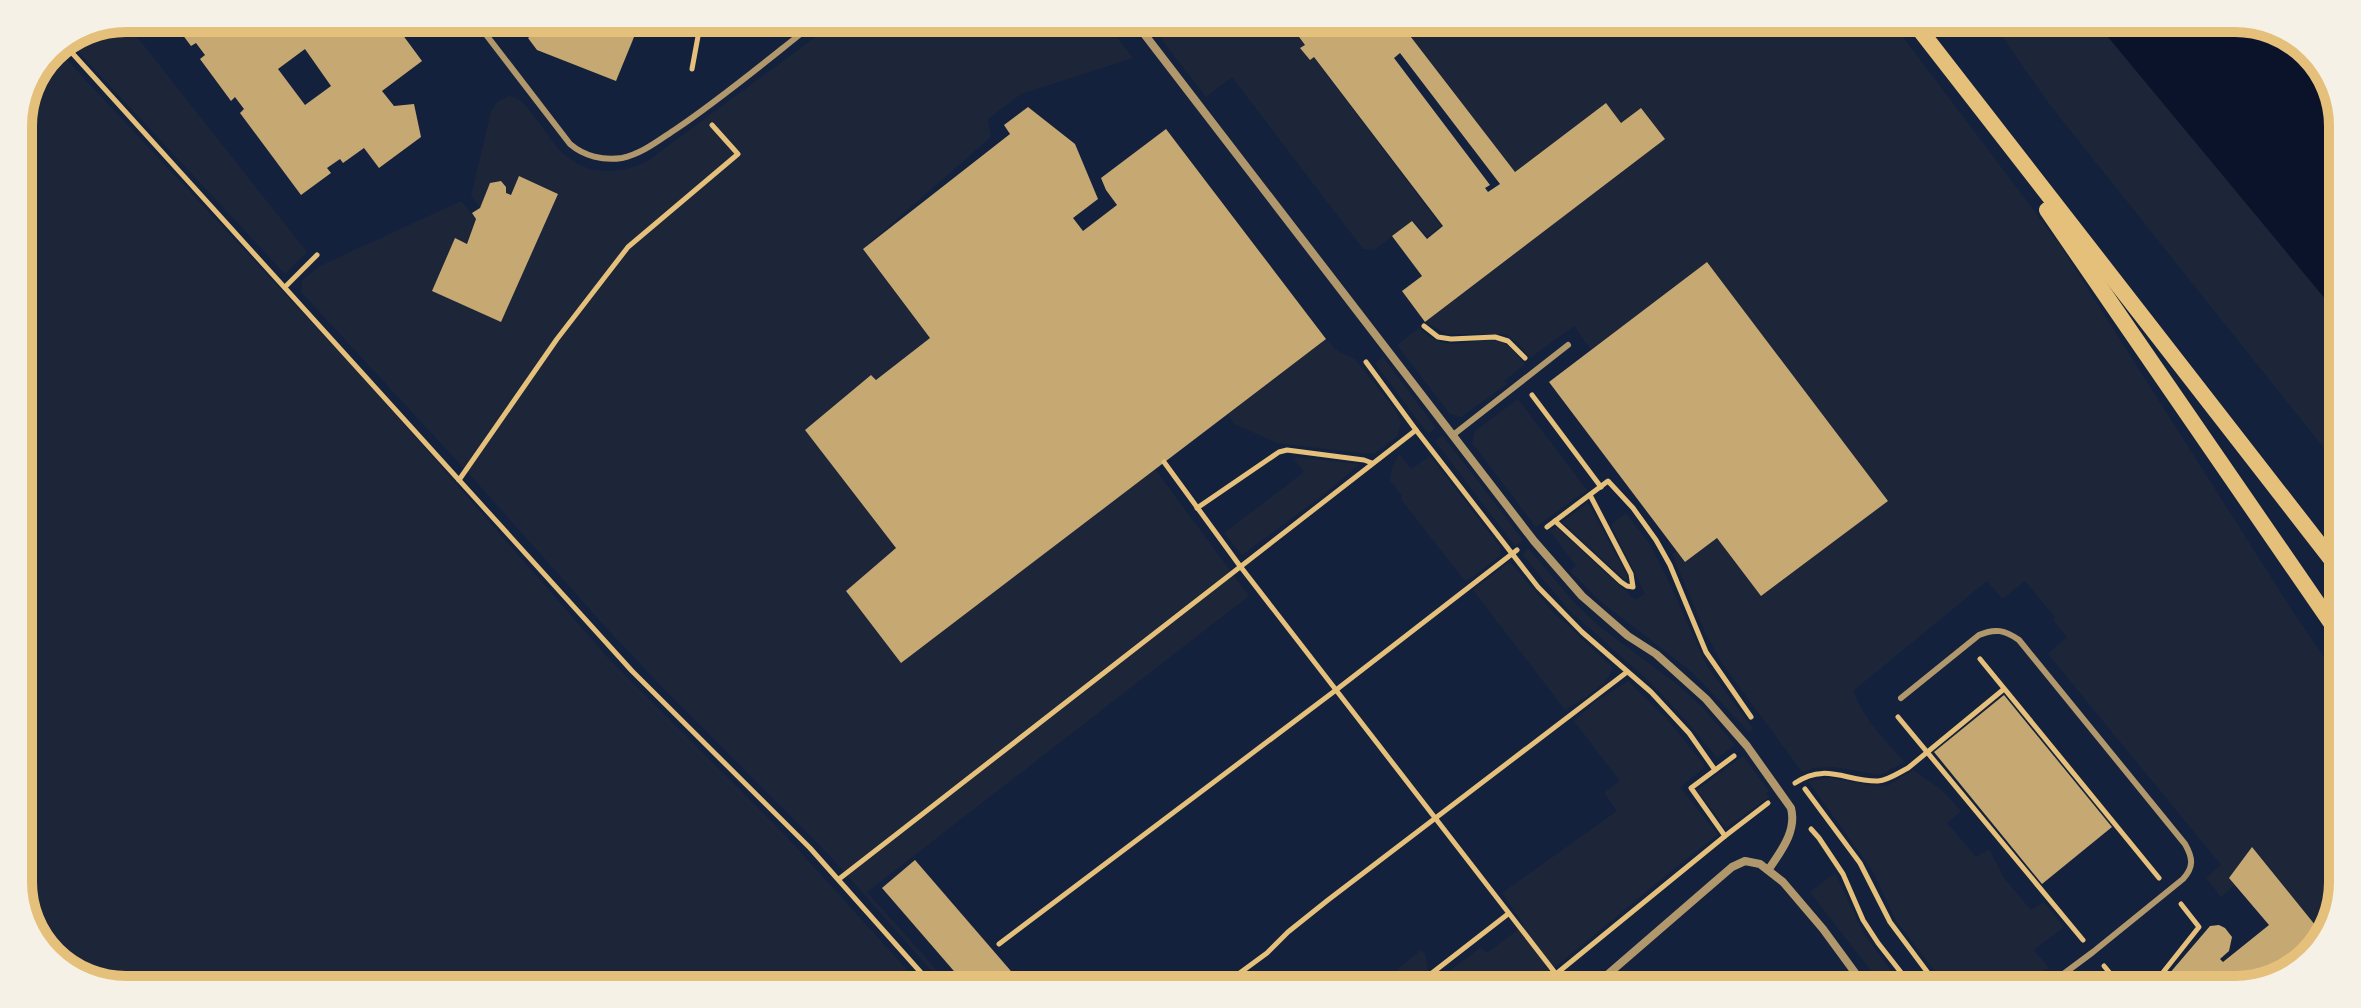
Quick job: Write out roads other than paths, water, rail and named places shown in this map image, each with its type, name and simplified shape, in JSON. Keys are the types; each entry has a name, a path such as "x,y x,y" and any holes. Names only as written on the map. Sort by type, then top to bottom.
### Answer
{"main road":[{"path":"1921,32 2329,556"},
{"path":"1953,73 2329,620"}],"street":[{"path":"1143,32 1534,541 1582,596 1628,636 1656,654 1706,699 1747,746 1793,815 1793,826 1769,869"},
{"path":"1606,976 1732,867 1745,861 1769,869 1783,882 1857,976"}],"lane":[{"path":"484,32 563,136 586,154 613,159 650,146 703,111 803,32"},
{"path":"1453,435 1568,345"},
{"path":"1901,698 1979,635 1990,630 2010,634 2019,640 2191,854 2190,871 2169,891 2061,976"}]}
